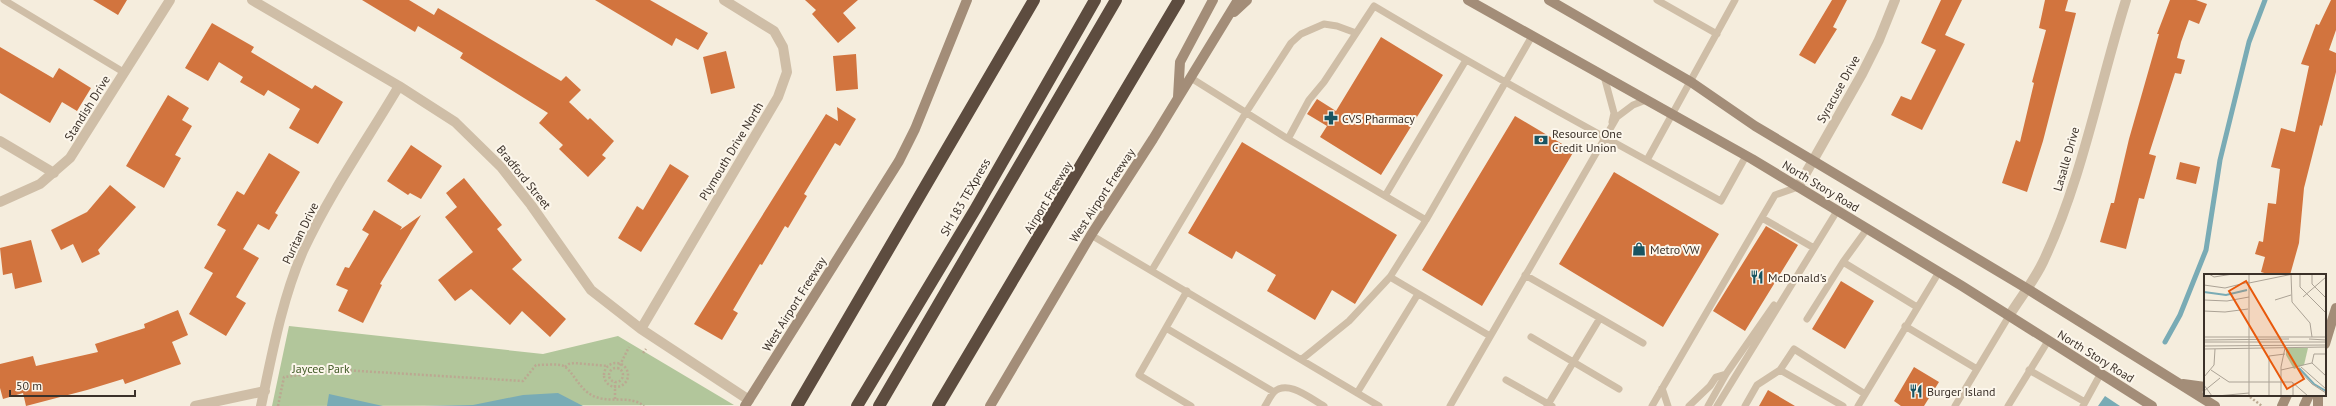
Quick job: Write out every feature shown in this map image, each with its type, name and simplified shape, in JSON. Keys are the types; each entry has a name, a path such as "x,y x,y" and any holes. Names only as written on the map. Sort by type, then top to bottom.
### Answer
{"highway":[{"path":"797,406 1034,0"},
{"name":"SH 183 TEXpress","path":"857,406 976,208 1096,0"},
{"path":"879,406 1116,0"},
{"name":"Airport Freeway","path":"938,406 1178,0"}],"main road":[{"path":"1178,99 1180,62 1214,0"},
{"name":"West Airport Freeway","path":"990,406 1091,235 1178,99 1238,0"},
{"path":"1226,20 1247,0"},
{"name":"North Story Road","path":"1468,0 1746,156 1938,272 2152,406"},
{"name":"North Story Road","path":"1550,0 1691,82 1755,126 2026,288 2215,406"},
{"name":"West Airport Freeway","path":"747,403 899,161 968,2"},
{"path":"2326,341 2336,308"},
{"path":"2179,383 2204,387"},
{"path":"2282,406 2287,396"},
{"path":"2304,406 2309,396"}],"street":[{"name":"Standish Drive","path":"0,202 40,184 54,173 77,150 170,0"},
{"name":"Bradford Street","path":"252,0 399,86 454,122 480,145 501,167 532,205 591,290 641,329 747,403"},
{"name":"Plymouth Drive North","path":"641,329 778,97 787,72 783,47 774,30 724,0"},
{"name":"Syracuse Drive","path":"1798,187 1814,162 1862,74 1879,40 1895,0"},
{"name":"Lasalle Drive","path":"2009,316 2043,263 2059,224 2072,185 2126,0"},
{"name":"Puritan Drive","path":"261,406 283,310 303,252 340,183 399,86"},
{"path":"0,141 54,173"},
{"path":"195,406 264,391"}],"lane":[{"path":"4,0 125,73"},
{"path":"1657,0 1717,34"},
{"path":"1646,160 1691,82 1735,0"},
{"path":"1288,139 1308,100 1324,82 1374,3 1506,83 1721,201 1746,156"},
{"path":"1152,270 1245,114 1291,43 1301,34 1324,24 1337,26 1356,33"},
{"path":"1302,359 1349,321 1390,277 1426,220 1532,36"},
{"path":"1385,196 1466,60"},
{"path":"1604,76 1614,112 1611,126"},
{"path":"1191,78 1245,114 1426,220"},
{"path":"1450,406 1611,126 1617,117 1634,105 1646,100"},
{"path":"1652,406 1776,195 1798,187"},
{"path":"1717,406 1837,211"},
{"path":"1762,218 1814,248"},
{"path":"1807,320 1843,262 1867,229"},
{"path":"1091,235 1379,406"},
{"path":"1843,262 1917,307"},
{"path":"1858,406 1938,272"},
{"path":"1525,275 1643,343"},
{"path":"1390,277 1490,336"},
{"path":"1708,406 1726,374 1765,316 1792,282"},
{"path":"1187,291 1139,375 1191,406"},
{"path":"1357,393 1418,294"},
{"path":"1955,406 2009,316"},
{"path":"1506,380 1549,405 1600,318"},
{"path":"1905,326 1977,369"},
{"path":"1166,328 1274,392"},
{"path":"1531,337 1619,389"},
{"path":"2008,406 2048,341"},
{"path":"1745,406 1757,385 1780,370 1794,349 1865,394"},
{"path":"1780,370 1843,406"},
{"path":"2029,370 2084,404 2101,373"},
{"path":"1689,406 1716,377 1726,374"},
{"path":"1265,406 1274,392 1284,388 1295,389 1324,406"},
{"path":"1662,388 1665,403 1668,406"}],"path":[{"path":"618,369 619,364 629,347"},
{"path":"643,354 646,350"},
{"path":"278,406 284,377 343,370 523,381 536,365 565,367 574,363 608,366 619,364 626,369 628,376 625,383 615,387"},
{"path":"608,366 605,373 606,380 615,387"},
{"path":"565,367 587,394 599,398 638,401 644,406"},
{"path":"615,399 615,382 612,380 610,374 614,369 618,369"},
{"path":"615,382 623,378 623,373 618,369"},
{"path":"2250,397 2262,406"}],"green space":[{"name":"Jaycee Park","path":"289,326 543,354 618,336 734,405 272,406"}],"water":[{"path":"558,393 583,406 424,406 473,405 523,395"},
{"path":"329,394 383,406 327,406"},
{"path":"2105,396 2120,406 2098,406"}],"building":[{"path":"93,0 127,0 118,15"},
{"path":"362,0 409,0 434,15 438,8 561,81 566,76 581,90 569,102 588,120 590,118 614,141 602,155 606,158 588,177 559,149 563,145 539,123 548,113 460,58 463,53 418,26 415,32"},
{"path":"595,0 650,0 708,33 698,50 676,38 672,46"},
{"path":"805,0 858,0 843,13 856,28 838,43 812,14 816,10"},
{"path":"1832,0 1847,0 1833,27 1837,29 1815,64 1799,55"},
{"path":"1941,0 1962,0 1945,35 1965,44 1922,130 1891,115 1901,96 1911,100 1936,50 1921,43"},
{"path":"2045,0 2068,0 2065,11 2076,13 2043,141 2027,192 2002,183 2016,140 2020,142 2034,83 2032,82 2046,30 2039,28"},
{"path":"2170,0 2196,0 2207,4 2199,24 2189,20 2181,42 2177,58 2185,60 2181,74 2175,73 2149,154 2156,156 2144,199 2139,198 2126,249 2100,242 2111,203 2114,203 2129,139 2159,34 2157,34"},
{"path":"2331,0 2336,0 2336,30 2329,50 2336,53 2336,72 2322,126 2320,125 2304,188 2299,243 2290,274 2268,274 2261,272 2265,257 2255,254 2259,241 2263,242 2268,203 2276,204 2280,169 2271,167 2281,128 2295,132 2309,66 2301,64 2316,24 2319,25"},
{"path":"212,23 254,47 251,52 312,89 315,85 343,102 318,144 289,128 300,109 268,90 264,96 240,82 243,77 219,62 208,81 185,68"},
{"name":"CVS Pharmacy","path":"1381,37 1443,75 1381,175 1320,137 1327,126 1307,114 1317,99 1336,111"},
{"path":"0,47 53,78 59,68 91,88 77,111 62,102 50,123 0,93"},
{"path":"726,51 735,88 711,94 703,57"},
{"path":"856,54 858,89 836,91 833,56"},
{"path":"168,95 189,108 182,120 192,126 175,155 181,158 164,188 126,166"},
{"path":"837,107 856,119 840,146 835,143 804,194 807,196 788,228 785,226 762,265 760,264 733,310 738,313 722,340 694,324 826,114 838,121"},
{"path":"1515,116 1574,151 1482,306 1422,270"},
{"path":"1242,142 1397,235 1355,304 1332,290 1315,320 1267,291 1276,275 1236,251 1232,259 1188,233"},
{"path":"411,145 442,166 421,199 410,193 408,195 387,181"},
{"path":"269,153 300,172 275,213 278,215 269,230 258,224 243,249 259,258 236,297 246,303 226,336 189,314 213,273 204,268 226,230 217,225 237,191 244,195"},
{"path":"2180,162 2200,167 2196,184 2176,179"},
{"path":"670,164 689,176 641,252 618,238 637,206 643,210"},
{"name":"Metro VW","path":"1614,172 1719,234 1663,327 1559,264"},
{"path":"464,178 502,225 497,229 522,260 512,269 566,319 550,337 522,311 510,325 471,289 455,301 438,280 473,252 445,217 457,207 446,193"},
{"path":"110,185 136,207 98,250 100,254 82,263 73,244 61,250 51,230 87,212"},
{"path":"374,210 402,227 400,230 421,215 380,284 382,285 363,323 338,311 348,290 336,285 345,267 349,268 369,234 362,230"},
{"path":"1766,226 1798,245 1745,331 1713,311"},
{"path":"31,240 42,282 15,289 12,273 3,275 0,248"},
{"path":"1841,281 1874,301 1845,349 1812,329"},
{"path":"178,310 188,335 172,342 181,364 125,384 123,379 26,406 23,393 3,399 0,388 0,364 33,356 36,366 98,352 95,344 145,328 144,324"},
{"name":"Burger Island","path":"1914,367 1939,382 1924,406 1901,406 1894,401"},
{"path":"1768,390 1795,406 1759,406"}],"waterway":[{"path":"2165,342 2180,315 2206,250 2220,160 2249,42 2265,0"}],"place":[{"name":"CVS Pharmacy","path":"1331,118"},
{"name":"Resource One Credit Union","path":"1541,140"},
{"name":"Metro VW","path":"1639,249"},
{"name":"McDonald's","path":"1757,277"},
{"name":"Burger Island","path":"1916,391"}]}
